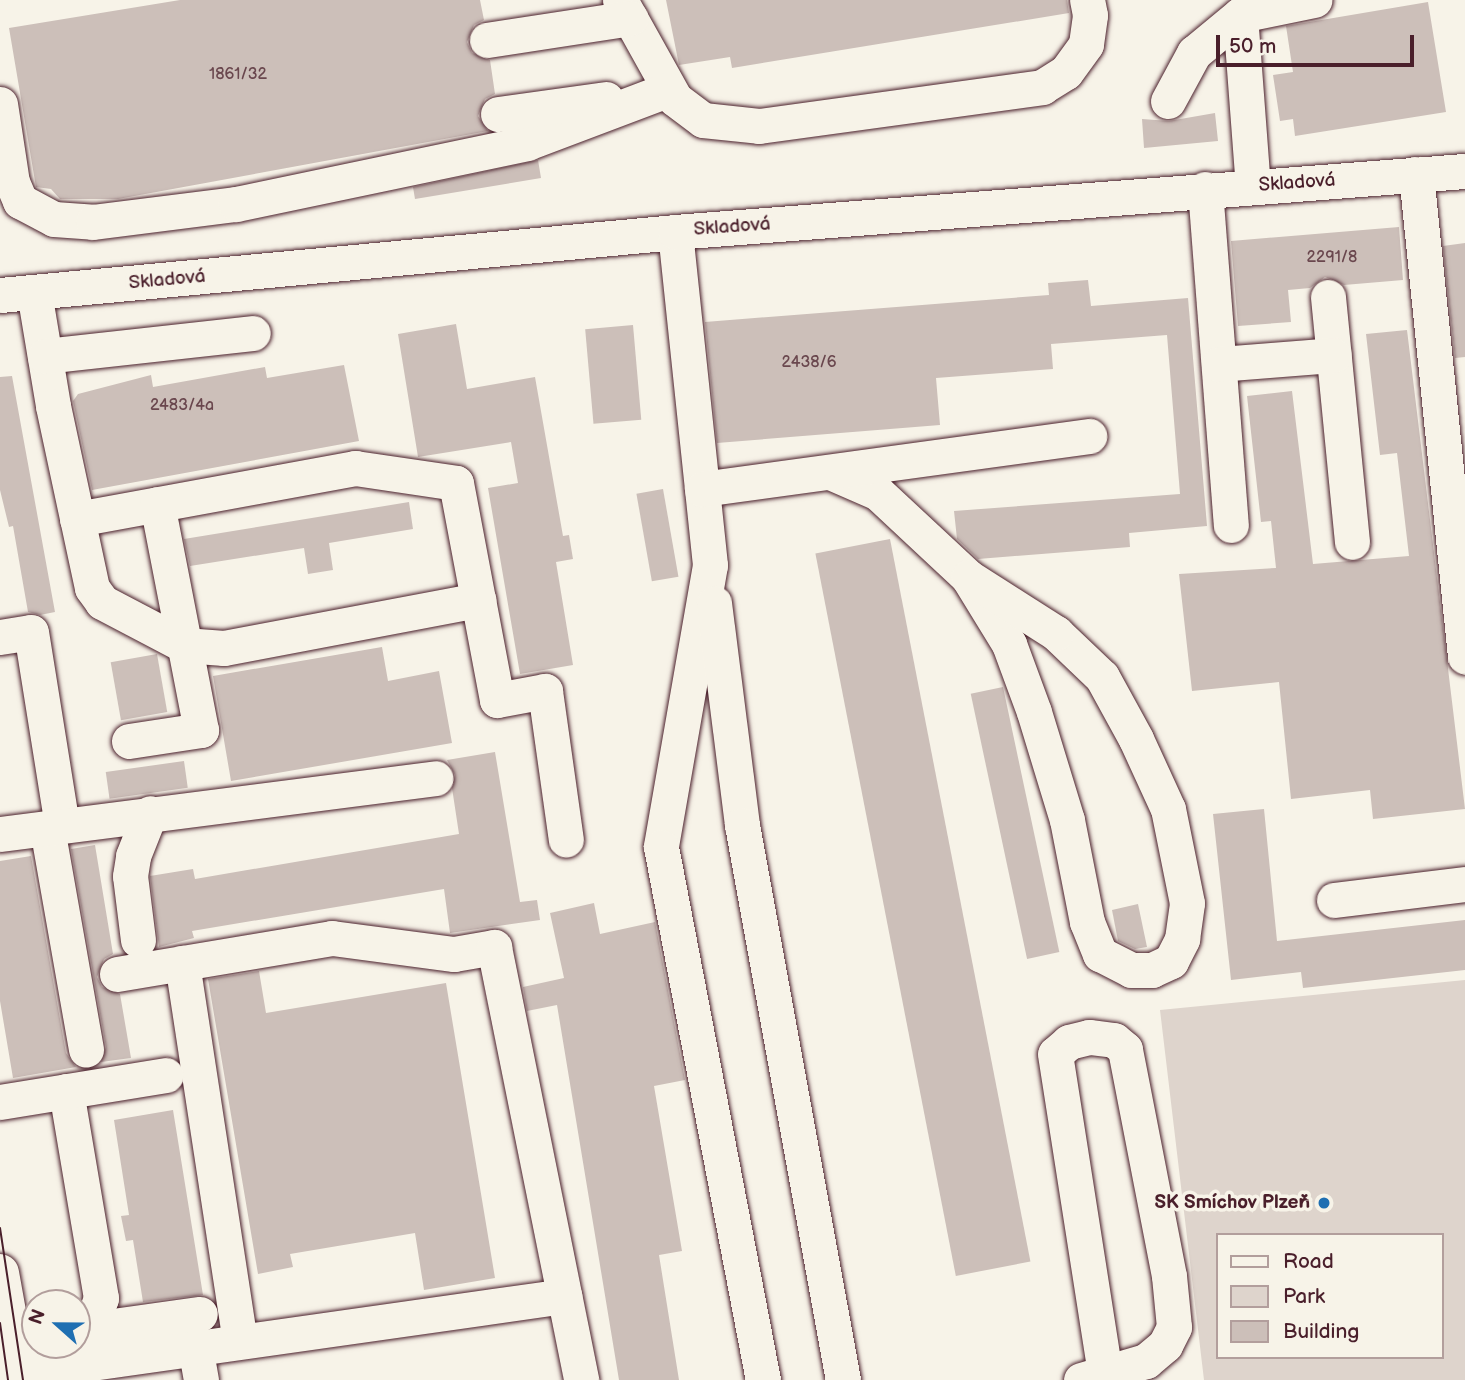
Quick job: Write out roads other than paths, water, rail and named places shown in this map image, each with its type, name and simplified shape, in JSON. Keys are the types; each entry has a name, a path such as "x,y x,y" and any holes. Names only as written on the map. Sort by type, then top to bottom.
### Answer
{"street":[{"path":"487,40 625,9 667,90 704,120 759,126 1042,87 1066,72 1086,44 1090,15 1087,0"},
{"path":"1168,101 1194,53 1240,15 1314,0"},
{"path":"1240,15 1253,186"},
{"path":"0,104 12,182 20,201 54,219 93,222 236,204 527,144 667,90"},
{"path":"498,114 667,90"},
{"name":"Skladová","path":"0,295 675,232 1465,171"},
{"path":"1416,174 1465,657"},
{"path":"1205,189 1231,525"},
{"path":"675,232 710,565 742,825 843,1380"},
{"path":"34,292 92,588 102,601 184,645 224,648 479,600"},
{"path":"1328,297 1352,542"},
{"path":"45,356 253,332"},
{"path":"1219,364 1334,355"},
{"path":"702,489 1089,436"},
{"path":"77,519 355,468 456,483 497,700 545,691 566,840"},
{"path":"830,472 878,493 968,577 1056,633 1102,677 1136,740 1168,809 1187,903 1182,939 1171,961 1152,970 1131,970 1100,954 1087,922 1067,820 1034,712 1009,644 968,577"},
{"path":"129,741 201,730 157,504"},
{"path":"710,565 661,847 762,1380"},
{"path":"0,637 31,632 54,826 86,1050"},
{"path":"0,834 435,778"},
{"path":"138,940 130,876 132,856 150,813"},
{"path":"1334,900 1465,884"},
{"path":"117,974 332,938 454,954 494,947 581,1380"},
{"path":"182,963 240,1340"},
{"path":"1089,1037 1114,1040 1125,1049 1169,1276 1174,1327 1165,1345 1146,1361 1093,1376 1055,1054 1069,1042 1089,1037"},
{"path":"0,1102 166,1074"},
{"path":"66,1091 101,1298 91,1319"},
{"path":"91,1330 197,1330 240,1340 564,1296"},
{"path":"12,1339 197,1330"},
{"path":"197,1330 201,1380"}],"tram line":[{"path":"0,1228 23,1380"},
{"path":"0,1323 8,1380"}],"place":[{"name":"SK Smíchov Plzeň","path":"1324,1203"}]}
